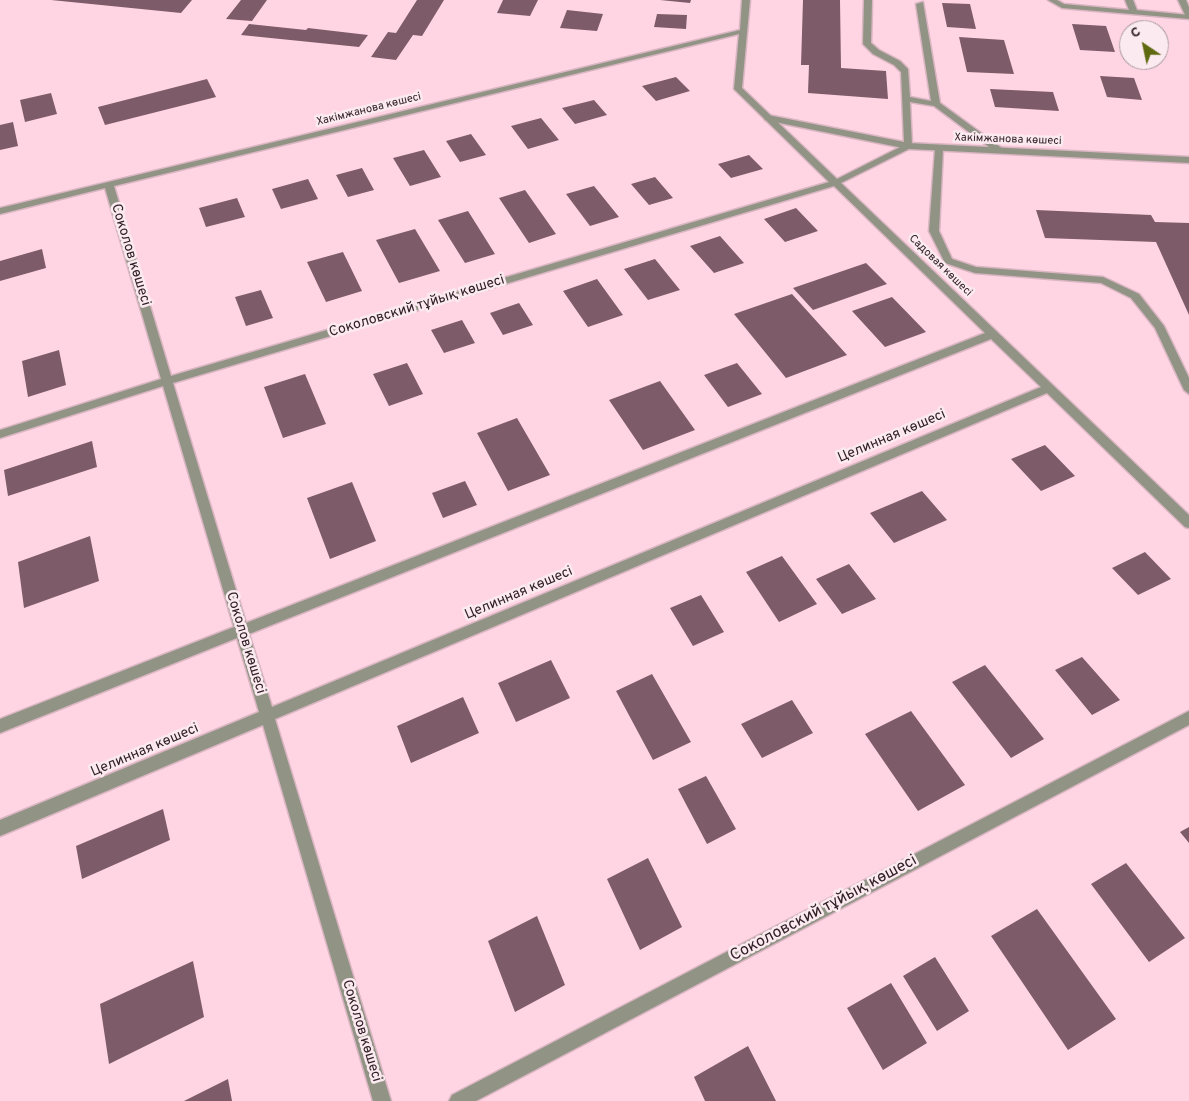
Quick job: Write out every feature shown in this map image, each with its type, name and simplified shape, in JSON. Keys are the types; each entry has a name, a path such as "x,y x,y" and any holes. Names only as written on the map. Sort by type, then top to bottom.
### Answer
{"street":[{"name":"Садовая көшесі","path":"746,0 738,89 1189,523"},
{"path":"835,182 908,146 905,71 867,44 868,0"},
{"path":"1052,0 1062,6 1189,16 1182,0"},
{"path":"1129,0 1134,12"},
{"path":"920,4 936,104"},
{"name":"Хакімжанова көшесі","path":"0,211 743,31"},
{"path":"905,99 936,104 1000,151"},
{"name":"Хакімжанова көшесі","path":"768,118 908,146 1189,160"},
{"path":"939,149 934,231 948,261 975,270 1103,280 1135,296 1160,326 1189,390"},
{"name":"Соколовский тұйық көшесі","path":"0,434 167,381 835,182"},
{"name":"Соколов көшесі","path":"109,185 382,1101"},
{"path":"0,726 993,334"},
{"name":"Целинная көшесі","path":"0,828 1049,388"},
{"name":"Соколовский тұйық көшесі","path":"458,1101 1189,718"}],"building":[{"path":"51,0 192,0 181,13"},
{"path":"241,0 267,0 252,21 226,19"},
{"path":"417,0 444,0 422,36 413,35 396,60 371,57 388,32 396,33"},
{"path":"503,0 538,0 530,16 497,13"},
{"path":"660,0 691,0 690,3"},
{"path":"803,0 840,0 841,68 886,71 888,99 808,93 809,65 801,65"},
{"path":"942,3 970,4 976,29 947,27"},
{"path":"567,10 603,14 597,31 560,28"},
{"path":"657,14 687,15 686,29 654,27"},
{"path":"249,24 368,35 359,47 241,35"},
{"path":"1072,24 1106,26 1115,52 1080,50"},
{"path":"959,37 1004,40 1014,74 967,72"},
{"path":"1100,76 1134,78 1142,100 1107,97"},
{"path":"676,77 690,91 656,101 642,86"},
{"path":"207,79 216,97 105,125 98,107"},
{"path":"990,89 1053,92 1059,111 995,107"},
{"path":"51,93 57,114 25,122 20,100"},
{"path":"594,100 607,115 575,124 562,108"},
{"path":"541,118 559,140 528,149 511,126"},
{"path":"13,122 18,146 0,150 0,125"},
{"path":"471,134 486,155 460,162 446,141"},
{"path":"424,150 441,177 410,186 393,158"},
{"path":"749,155 763,169 731,178 718,164"},
{"path":"362,168 374,190 348,197 336,175"},
{"path":"655,177 673,198 649,205 631,184"},
{"path":"308,179 318,199 281,209 272,189"},
{"path":"594,186 619,217 590,226 566,194"},
{"path":"525,190 556,234 529,243 499,198"},
{"path":"237,198 245,217 206,227 199,208"},
{"path":"796,208 818,231 785,242 764,219"},
{"path":"1036,210 1151,215 1155,222 1189,223 1189,315 1156,242 1045,238"},
{"path":"468,211 495,254 465,263 438,220"},
{"path":"415,229 440,271 399,283 376,240"},
{"path":"720,236 744,263 714,273 690,246"},
{"path":"42,249 46,268 0,281 0,261"},
{"path":"343,252 362,291 326,302 307,262"},
{"path":"655,259 680,290 648,300 624,269"},
{"path":"866,263 887,284 813,310 793,288"},
{"path":"597,279 623,315 588,327 563,291"},
{"path":"261,290 273,318 246,326 235,297"},
{"path":"792,294 847,355 786,378 734,314"},
{"path":"892,297 926,332 885,347 852,311"},
{"path":"519,303 533,325 503,335 490,313"},
{"path":"462,320 475,343 444,353 431,330"},
{"path":"59,350 66,385 28,397 22,361"},
{"path":"407,363 423,394 389,406 373,374"},
{"path":"737,363 762,394 728,407 704,375"},
{"path":"305,374 326,424 283,438 264,387"},
{"path":"660,381 695,430 643,450 609,400"},
{"path":"517,418 550,475 508,491 477,433"},
{"path":"92,441 97,467 8,496 4,470"},
{"path":"1045,445 1075,476 1041,491 1011,459"},
{"path":"465,481 477,505 443,518 432,493"},
{"path":"352,482 376,541 330,559 307,498"},
{"path":"922,491 947,520 894,543 870,513"},
{"path":"90,536 99,581 24,608 18,562"},
{"path":"1145,552 1171,579 1138,595 1112,568"},
{"path":"782,556 817,604 779,622 746,572"},
{"path":"849,564 876,599 842,614 816,579"},
{"path":"701,595 724,632 693,646 670,608"},
{"path":"1082,657 1120,700 1092,715 1055,670"},
{"path":"551,660 570,698 516,722 498,683"},
{"path":"985,665 1044,739 1011,758 952,682"},
{"path":"652,674 691,742 653,760 616,691"},
{"path":"463,697 479,733 411,763 397,726"},
{"path":"792,700 813,733 762,758 741,724"},
{"path":"911,711 965,785 918,811 865,734"},
{"path":"706,776 736,829 707,844 678,789"},
{"path":"163,809 170,840 82,879 76,846"},
{"path":"1189,827 1189,843 1180,832"},
{"path":"648,858 682,927 640,950 607,879"},
{"path":"1126,863 1185,938 1149,962 1091,884"},
{"path":"1037,909 1116,1019 1068,1050 991,936"},
{"path":"537,916 565,985 515,1012 488,941"},
{"path":"935,957 969,1011 937,1031 903,976"},
{"path":"193,961 204,1017 109,1064 100,1004"},
{"path":"891,983 927,1043 883,1070 847,1008"},
{"path":"748,1046 776,1101 705,1101 694,1077"},
{"path":"228,1079 232,1101 184,1101"}]}
